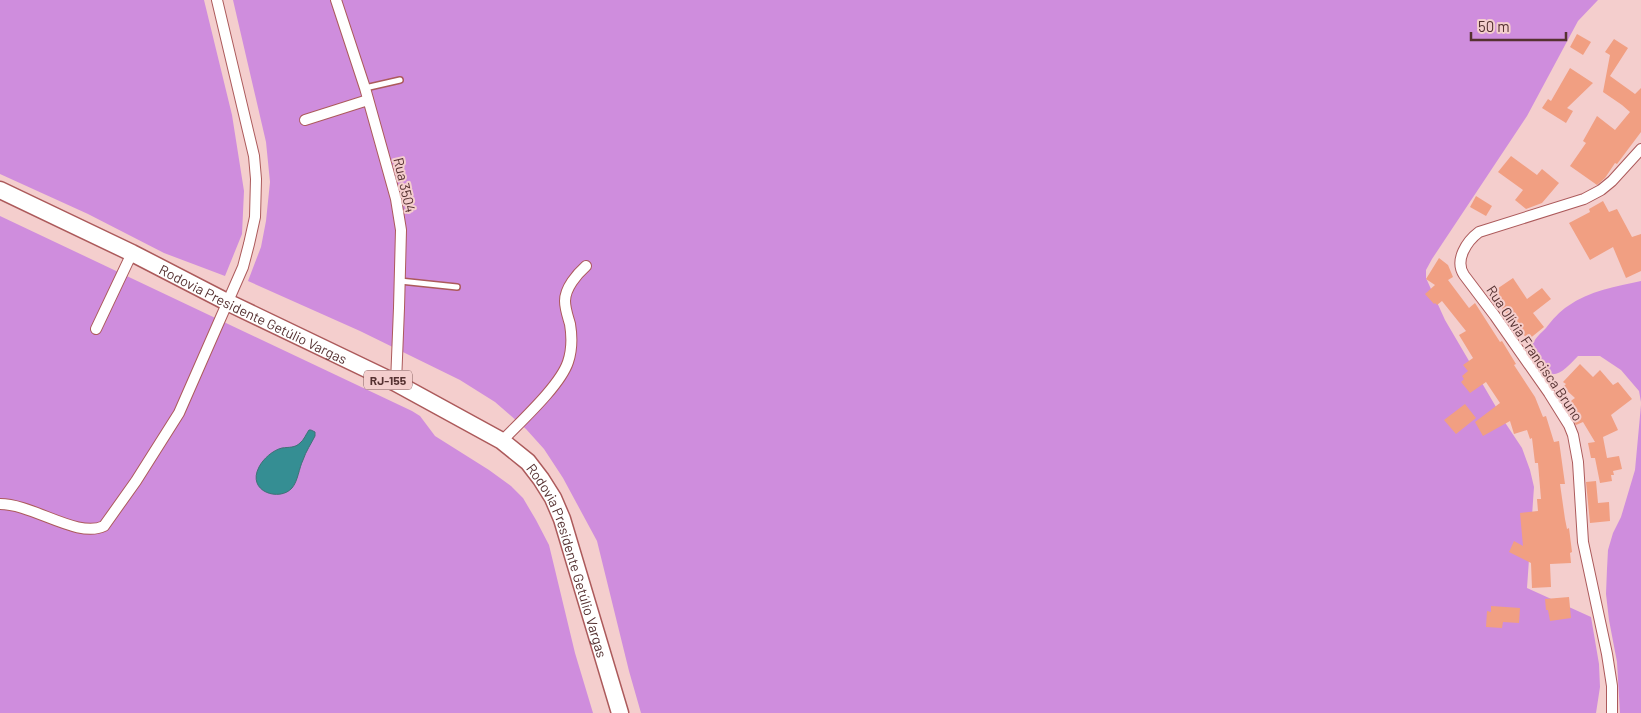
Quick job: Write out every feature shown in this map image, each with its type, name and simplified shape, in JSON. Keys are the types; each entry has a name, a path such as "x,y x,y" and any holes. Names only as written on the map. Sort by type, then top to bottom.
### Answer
{"main road":[{"name":"Rodovia Presidente Getúlio Vargas","path":"0,190 396,383 502,441 528,462 553,498 562,519 620,713"}],"street":[{"path":"0,504 24,507 67,525 86,530 96,530 104,526 136,481 179,413 227,302 242,267 249,244 254,217 256,179 254,156 217,0"},
{"name":"Rua 3504","path":"336,0 368,100 396,198 401,230 396,383"},
{"path":"305,120 368,100"},
{"name":"Rua Olívia Francisca Bruno","path":"1612,713 1612,686 1609,662 1583,542 1578,462 1573,435 1549,393 1460,267 1464,249 1479,232 1584,199 1601,190 1612,181 1641,149"},
{"path":"96,329 132,253"},
{"path":"502,441 556,384 565,368 571,349 571,336 565,301 567,292 579,273 586,266"}],"lane":[{"path":"364,88 400,80"},
{"path":"400,281 457,287"}],"shaded area":[{"path":"0,0 204,0 232,115 244,191 242,234 225,276 164,253 88,214 0,174"},
{"path":"233,0 1598,0 1578,21 1527,116 1426,270 1426,278 1445,320 1522,448 1530,470 1534,487 1527,588 1591,617 1599,664 1600,687 1596,713 641,713 597,541 563,478 544,449 526,429 495,402 460,380 360,331 248,281 261,247 270,182 266,142"},
{"path":"0,216 412,411 420,416 435,436 511,486 523,498 549,545 575,653 593,713 0,713"},
{"path":"1641,281 1641,402 1639,391 1621,370 1600,356 1578,356 1559,373 1549,373 1544,370 1534,356 1532,346 1538,336 1559,313 1585,296"},
{"path":"1641,405 1641,713 1620,713 1617,662 1606,594 1608,550 1613,533 1621,517 1635,470"}],"water":[{"path":"309,430 315,432 315,436 292,488 280,494 266,492 257,483 256,476 263,461 279,449 298,445"}],"building":[{"path":"1577,34 1591,42 1583,55 1570,47"},
{"path":"1614,39 1628,48 1610,76 1635,94 1641,88 1641,132 1617,164 1615,163 1605,178 1597,185 1570,166 1586,143 1583,141 1597,116 1615,130 1630,112 1603,92 1610,55 1605,52"},
{"path":"1570,68 1593,83 1567,108 1573,111 1566,123 1542,108 1548,99 1551,101"},
{"path":"1511,156 1537,175 1542,169 1559,183 1542,203 1526,209 1515,200 1523,190 1498,172"},
{"path":"1476,196 1492,206 1486,216 1470,207"},
{"path":"1603,201 1609,212 1617,209 1632,237 1641,234 1641,271 1626,278 1613,247 1590,260 1569,223 1590,212 1589,209"},
{"path":"1439,258 1448,265 1453,277 1448,280 1469,308 1475,303 1500,342 1502,341 1516,364 1514,365 1535,397 1543,417 1546,416 1554,442 1559,441 1565,484 1560,484 1572,552 1570,553 1571,563 1550,564 1551,587 1532,588 1531,563 1509,552 1514,541 1523,546 1520,513 1538,511 1537,499 1541,499 1538,463 1535,463 1532,438 1530,439 1527,430 1514,434 1510,421 1483,436 1475,422 1500,403 1486,382 1470,393 1461,382 1464,379 1462,376 1468,371 1463,365 1473,358 1459,335 1466,331 1442,301 1437,305 1434,304 1425,294 1435,285 1426,279"},
{"path":"1513,278 1527,299 1542,288 1551,299 1533,313 1544,327 1528,340 1515,326 1491,293"},
{"path":"1580,364 1593,377 1600,370 1613,385 1618,382 1632,399 1611,415 1618,430 1603,437 1607,458 1619,456 1622,469 1613,471 1614,475 1611,475 1612,481 1600,483 1595,458 1591,458 1588,443 1595,442 1583,422 1576,425 1565,405 1575,398 1563,387 1566,384 1563,382"},
{"path":"1465,404 1476,418 1456,434 1444,420"},
{"path":"1596,481 1598,503 1609,502 1610,521 1590,523 1586,482"},
{"path":"1569,597 1571,618 1550,621 1545,599"},
{"path":"1491,606 1520,608 1519,623 1503,622 1502,628 1486,627 1487,611 1491,612"}]}
